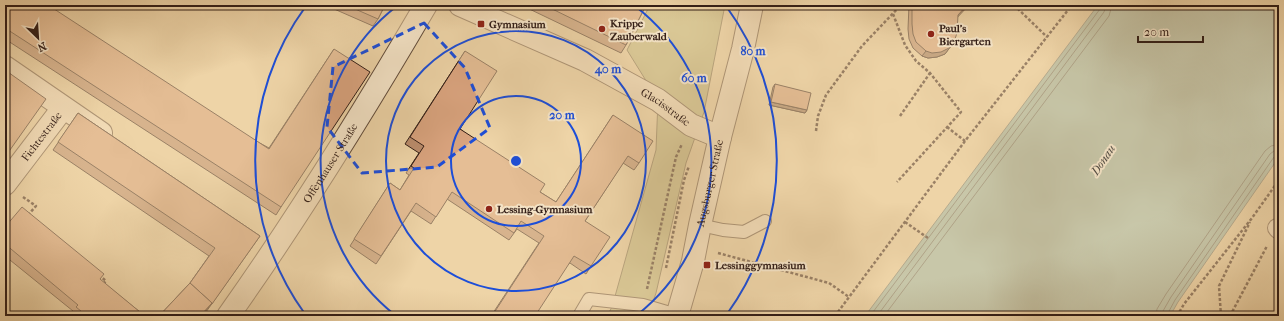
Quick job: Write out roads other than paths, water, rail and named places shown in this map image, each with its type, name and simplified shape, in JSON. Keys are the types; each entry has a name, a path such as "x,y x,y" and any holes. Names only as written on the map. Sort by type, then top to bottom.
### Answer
{"street":[{"name":"Offenhauser Straße","path":"228,316 274,250 398,54 426,5"},
{"name":"Glacisstraße","path":"460,5 585,60 658,100 691,125 720,137"},
{"name":"Augsburger Straße","path":"677,316 693,261 720,137 743,49 752,5"},
{"name":"Augsburger Straße","path":"743,49 762,5"},
{"path":"5,67 116,144"},
{"name":"Fichtestraße","path":"5,184 63,108"},
{"path":"256,237 274,250"}],"lane":[{"path":"700,225 723,230 744,232 765,221"},
{"path":"579,316 589,299 643,305 677,316"}],"water":[{"name":"Donau","path":"1098,5 1279,5 1279,157 1178,302 1170,316 865,316"}],"place":[{"name":"Gymnasium","path":"481,24"},
{"name":"Krippe Zauberwald","path":"602,29"},
{"name":"Paul's Biergarten","path":"931,34"},
{"name":"Lessing-Gymnasium","path":"489,209"},
{"name":"Lessinggymnasium","path":"707,265"}]}
